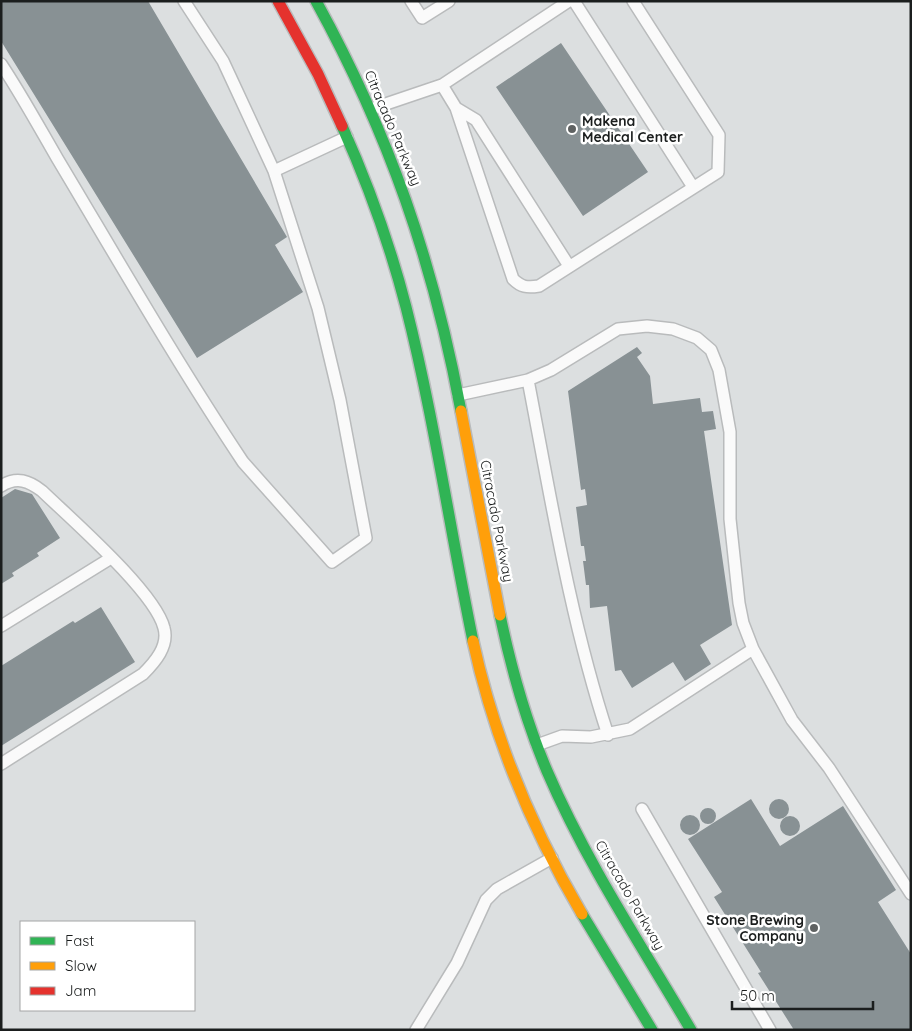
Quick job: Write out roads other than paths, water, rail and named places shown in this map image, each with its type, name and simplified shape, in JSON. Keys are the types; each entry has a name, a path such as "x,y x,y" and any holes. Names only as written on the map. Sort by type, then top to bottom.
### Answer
{"main road":[{"path":"278,1 312,63 347,137 369,189 392,259 406,307 484,687 511,768 539,834 652,1030"},
{"name":"Citracado Parkway","path":"316,1 334,32 389,153 425,255 446,334 450,396 515,679 537,745 569,819 691,1030"},
{"path":"426,401 450,396"}],"lane":[{"path":"1,64 109,242 184,373 232,446 243,462 332,562 366,538 340,400 318,308 274,171 223,62 184,1"},
{"path":"411,1 422,18 449,1"},
{"path":"370,109 442,85 569,1"},
{"path":"574,1 692,188"},
{"path":"442,85 456,108 512,279 519,285 528,288 539,286 718,172 719,135 634,1"},
{"path":"456,108 476,120 569,266"},
{"path":"274,171 347,137"},
{"path":"450,396 528,380 551,370 618,329 647,326 674,329 696,338 711,350 719,370 730,432 730,519 743,623 753,649 792,720 829,768 911,894"},
{"path":"528,380 570,599 588,672 608,734"},
{"path":"1,486 19,480 31,483 42,491 111,558 148,600 165,628 164,645 156,661 143,674 1,764"},
{"path":"1,626 111,558"},
{"path":"537,745 562,736 608,734 630,728 753,649"},
{"path":"642,809 770,1030"},
{"path":"416,1030 457,963 486,900 497,889 552,858"}],"place":[{"name":"Makena Medical Center","path":"572,129"},
{"name":"Stone Brewing Company","path":"814,928"}]}
